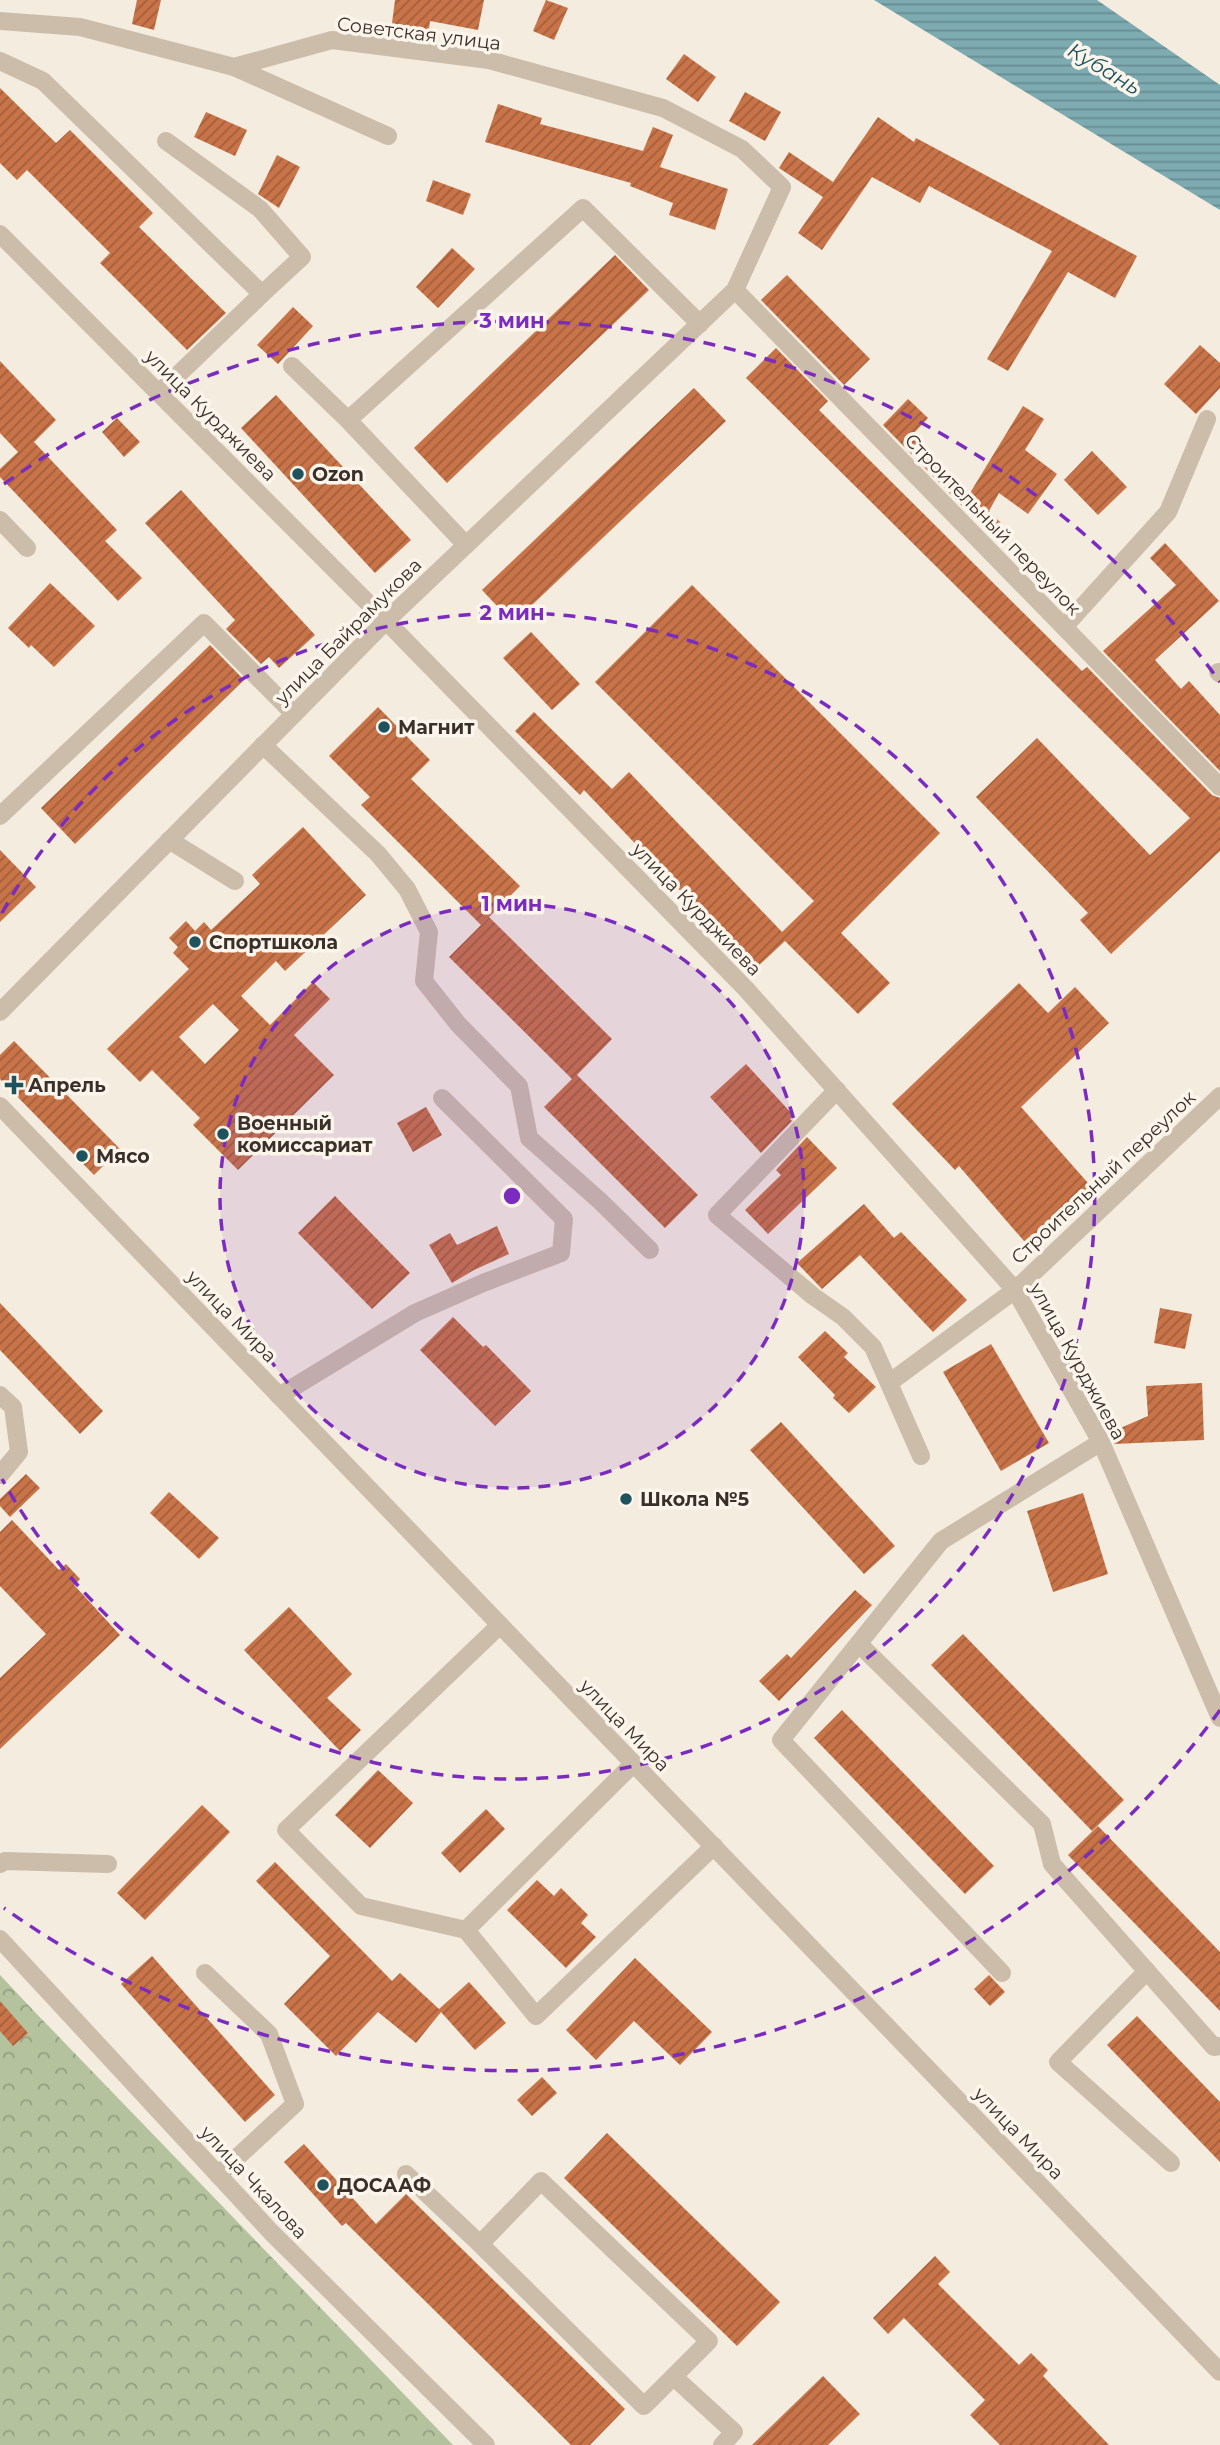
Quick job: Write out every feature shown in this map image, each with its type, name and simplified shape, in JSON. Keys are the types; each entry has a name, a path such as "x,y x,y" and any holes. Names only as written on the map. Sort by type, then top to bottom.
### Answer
{"street":[{"name":"Советская улица","path":"0,21 80,27 234,67 332,40 489,60 663,108 742,149 782,187 736,290"},
{"path":"0,61 43,81 262,294"},
{"path":"234,67 388,136"},
{"path":"159,393 302,257 260,209 166,141"},
{"path":"348,421 583,208 700,324"},
{"name":"улица Курджиева","path":"0,234 386,621 746,989 1015,1290 1101,1442 1220,1718"},
{"name":"улица Байрамукова","path":"0,1012 386,621 736,290"},
{"name":"Строительный переулок","path":"736,290 1220,787"},
{"path":"292,366 466,545"},
{"path":"1064,627 1168,512 1207,419"},
{"path":"0,520 27,548"},
{"path":"0,816 204,623 295,714"},
{"path":"263,745 378,853 407,889 429,932 424,981 458,1024 519,1086 529,1138 650,1250"},
{"path":"169,840 234,881"},
{"path":"837,1090 717,1215 813,1296 843,1317 873,1346 921,1456"},
{"name":"Строительный переулок","path":"889,1383 1015,1290 1220,1096"},
{"path":"279,1396 415,1313 561,1253 564,1219 442,1098"},
{"name":"улица Мира","path":"0,1107 1220,2372"},
{"path":"0,1395 13,1407 19,1452 0,1475"},
{"path":"1002,1973 781,1740 941,1541 1101,1442"},
{"path":"499,1626 286,1830 361,1906 466,1930 536,2016 714,1846"},
{"path":"859,1644 1042,1824 1052,1864 1214,2047 1220,2046"},
{"path":"466,1930 633,1764"},
{"path":"0,1864 5,1861 108,1864"},
{"name":"улица Чкалова","path":"0,1939 271,2232 486,2445"},
{"path":"1147,1971 1058,2062 1171,2164"},
{"path":"205,1973 270,2034 295,2104 218,2175"},
{"path":"406,2174 644,2406 709,2341 541,2181 480,2244"},
{"path":"674,2377 734,2432 722,2445"}],"green space":[{"path":"0,1975 31,2008 453,2445 0,2445"}],"water":[{"name":"Кубань","path":"874,0 1097,0 1220,85 1220,210"}],"building":[{"path":"137,0 161,0 154,30 132,24"},
{"path":"395,0 484,0 478,30 430,21 428,35 391,31"},
{"path":"546,0 568,8 554,40 533,31"},
{"path":"684,54 716,77 698,102 666,79"},
{"path":"0,88 56,143 70,130 153,213 139,227 226,313 187,350 100,263 110,253 27,170 17,180 0,163"},
{"path":"745,92 781,112 765,141 729,121"},
{"path":"498,104 542,118 540,124 643,151 653,127 673,135 660,167 728,189 715,230 669,215 673,203 630,186 631,183 485,142"},
{"path":"206,112 247,130 235,156 194,137"},
{"path":"878,117 914,142 916,138 1137,256 1115,298 1068,272 1008,371 987,359 1052,251 929,186 920,203 872,177 822,250 798,233 823,197 779,168 789,152 833,182"},
{"path":"277,155 300,167 279,208 258,194"},
{"path":"433,180 471,194 463,215 426,201"},
{"path":"452,248 475,269 438,308 416,287"},
{"path":"615,255 649,290 447,483 414,448"},
{"path":"787,275 870,359 844,385 761,300"},
{"path":"293,307 313,326 278,364 257,345"},
{"path":"1200,345 1220,363 1220,388 1196,414 1164,384"},
{"path":"776,348 828,401 819,410 1082,671 1087,667 1212,795 1220,798 1220,851 1111,954 1080,920 1088,913 976,797 1037,738 1150,855 1190,818 746,378"},
{"path":"0,361 56,420 34,442 117,530 105,541 142,578 118,601 0,477 0,469 18,452 0,433"},
{"path":"694,388 726,421 513,623 482,590"},
{"path":"276,395 411,540 375,573 241,428"},
{"path":"908,399 928,418 911,436 970,493 1023,406 1044,419 1025,450 1057,474 1028,514 999,493 989,511 1001,523 996,529 968,512 883,425"},
{"path":"117,418 140,442 124,457 102,432"},
{"path":"1092,451 1127,487 1098,515 1064,480"},
{"path":"181,490 315,635 279,668 269,657 261,664 226,629 235,620 145,523"},
{"path":"1165,543 1219,601 1155,660 1181,689 1189,681 1220,715 1220,771 1103,651 1176,585 1150,558"},
{"path":"50,583 95,626 54,667 8,628"},
{"path":"692,585 940,833 841,933 890,983 858,1014 785,941 755,969 584,790 580,795 515,731 534,712 612,789 629,772 782,932 814,901 595,682"},
{"path":"531,632 580,684 552,710 503,658"},
{"path":"210,645 244,680 75,844 41,808"},
{"path":"378,707 430,760 411,779 520,886 481,925 361,805 370,797 329,756"},
{"path":"303,827 366,895 285,971 276,961 241,996 270,1025 313,982 330,999 294,1035 334,1075 238,1170 193,1125 200,1118 152,1070 140,1082 107,1049 189,969 173,953 178,947 169,938 186,921 195,931 204,922 211,930 260,884 252,875","holes":["213,1004 239,1030 205,1064 179,1037"]},
{"path":"0,850 36,887 0,922"},
{"path":"489,917 612,1039 577,1075 698,1195 665,1228 544,1107 572,1079 449,957"},
{"path":"1019,983 1048,1013 1075,987 1109,1023 1021,1107 1095,1191 1030,1248 959,1166 955,1170 892,1104"},
{"path":"14,1041 120,1149 94,1175 0,1079 0,1055"},
{"path":"746,1064 794,1116 761,1153 710,1097"},
{"path":"426,1107 442,1135 413,1152 397,1123"},
{"path":"807,1137 837,1168 768,1234 745,1210 781,1175 776,1170"},
{"path":"335,1196 410,1273 372,1309 298,1233"},
{"path":"864,1204 894,1238 901,1232 967,1300 933,1332 860,1255 822,1289 797,1263"},
{"path":"497,1226 509,1254 452,1283 429,1245 450,1233 457,1245"},
{"path":"0,1303 103,1411 80,1434 0,1350"},
{"path":"1160,1308 1192,1314 1185,1349 1154,1343"},
{"path":"453,1317 483,1347 486,1345 531,1391 495,1426 420,1350"},
{"path":"825,1331 848,1353 844,1357 876,1387 849,1413 798,1357"},
{"path":"991,1344 1049,1443 1001,1471 943,1372"},
{"path":"1202,1383 1204,1440 1114,1444 1109,1433 1148,1416 1146,1386"},
{"path":"781,1422 895,1546 864,1574 750,1450"},
{"path":"26,1474 40,1488 10,1517 0,1506 0,1499"},
{"path":"169,1492 219,1538 199,1559 150,1513"},
{"path":"1083,1493 1108,1574 1053,1592 1027,1511"},
{"path":"12,1520 59,1570 66,1564 80,1579 74,1585 120,1635 0,1749 0,1678 46,1634 0,1586 0,1532"},
{"path":"855,1590 872,1605 779,1701 759,1681 787,1654 791,1658"},
{"path":"289,1607 352,1674 327,1698 361,1730 340,1751 244,1650"},
{"path":"963,1634 1124,1800 1092,1831 931,1665"},
{"path":"842,1710 994,1866 965,1894 814,1738"},
{"path":"378,1770 413,1803 370,1848 335,1815"},
{"path":"202,1805 230,1832 145,1920 117,1893"},
{"path":"486,1809 505,1829 460,1873 441,1853"},
{"path":"1098,1826 1220,1952 1220,2011 1068,1855"},
{"path":"275,1862 392,1981 400,1973 439,2009 469,1982 506,2023 475,2050 441,2012 416,2043 378,2012 336,2056 284,2004 330,1956 256,1881"},
{"path":"537,1880 554,1896 561,1888 588,1915 581,1923 596,1937 566,1968 507,1910"},
{"path":"152,1956 275,2095 245,2122 121,1984"},
{"path":"635,1958 712,2032 680,2065 634,2021 596,2060 566,2030"},
{"path":"989,1975 1005,1992 990,2006 974,1989"},
{"path":"0,2001 28,2033 13,2046 0,2031"},
{"path":"1137,2016 1220,2102 1220,2162 1107,2045"},
{"path":"542,2077 557,2093 532,2116 517,2100"},
{"path":"607,2133 780,2302 737,2346 564,2178"},
{"path":"304,2144 376,2224 406,2194 625,2409 590,2445 571,2445 346,2223 342,2226 284,2162"},
{"path":"935,2256 950,2272 938,2284 1019,2365 1031,2353 1048,2370 1043,2376 1109,2445 1000,2445 970,2415 985,2400 904,2318 888,2334 873,2318"},
{"path":"823,2376 860,2414 828,2445 752,2445"}],"place":[{"name":"Ozon","path":"298,474"},
{"name":"Магнит","path":"384,727"},
{"name":"Спортшкола","path":"195,942"},
{"name":"Апрель","path":"14,1085"},
{"name":"Военный комиссариат","path":"223,1134"},
{"name":"Мясо","path":"82,1156"},
{"name":"Школа №5","path":"626,1499"},
{"name":"ДОСААФ","path":"323,2185"}]}
